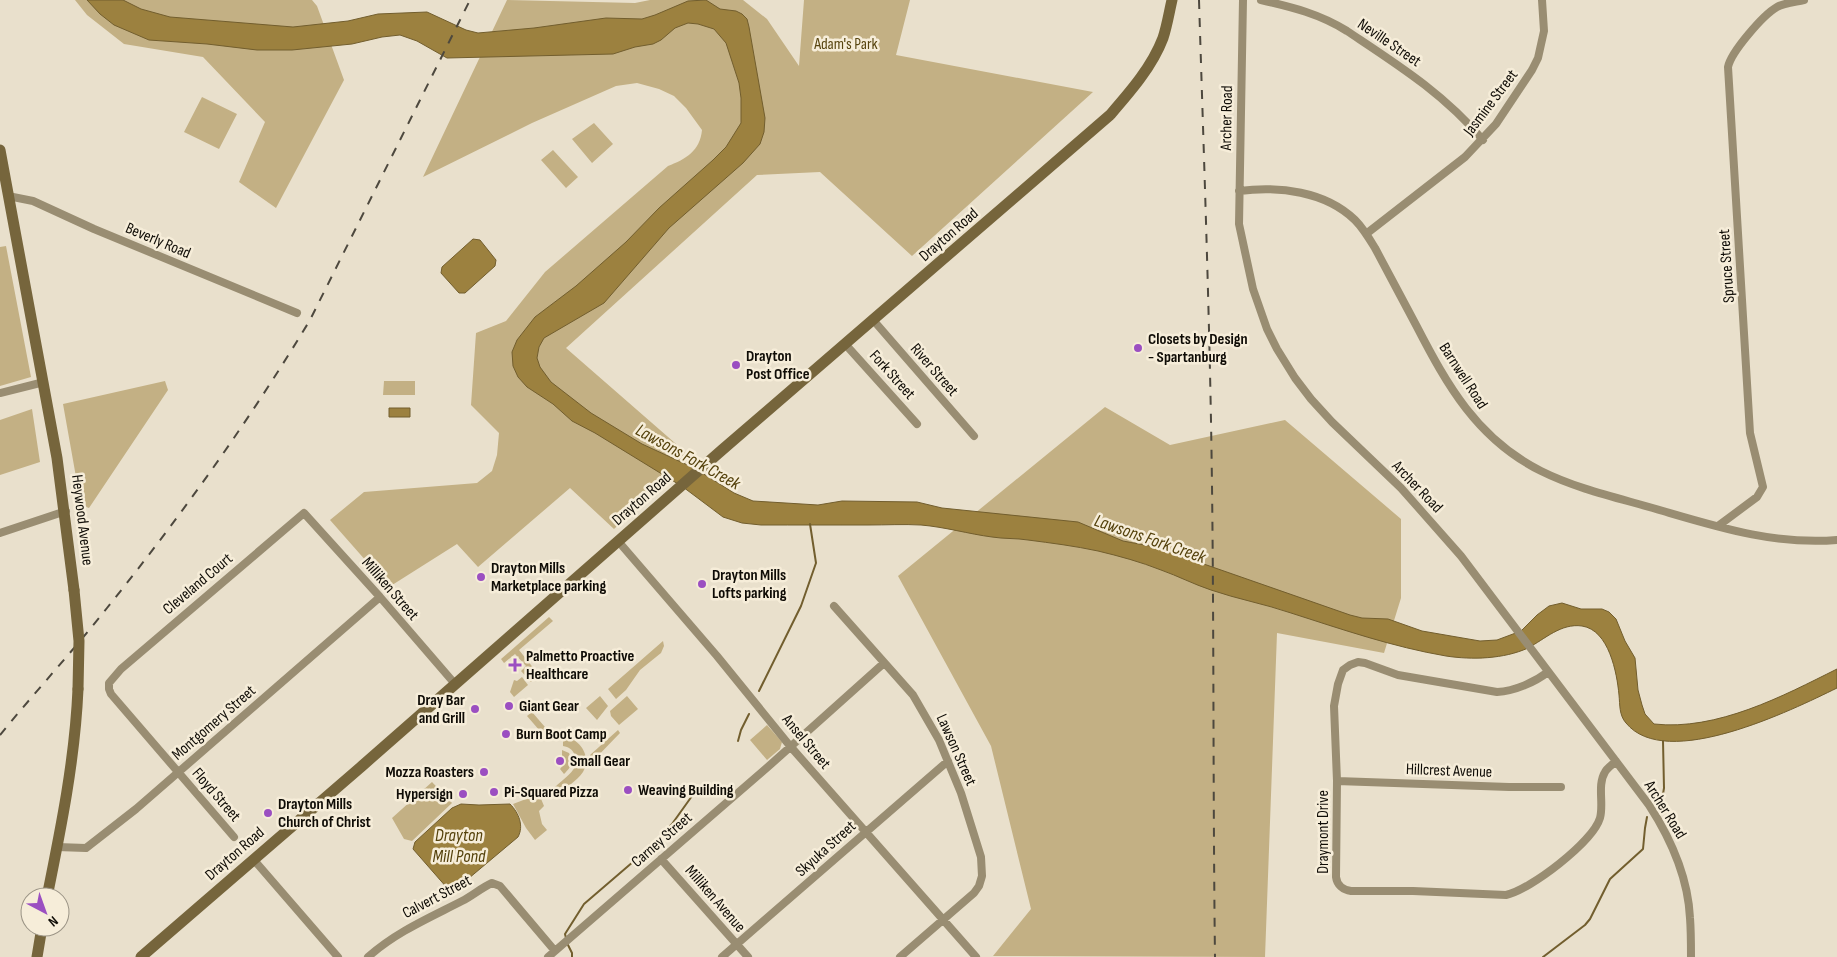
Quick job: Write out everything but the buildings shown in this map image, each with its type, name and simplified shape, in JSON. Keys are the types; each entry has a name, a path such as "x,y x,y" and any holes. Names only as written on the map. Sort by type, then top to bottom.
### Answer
{"main road":[{"name":"Drayton Road","path":"142,957 722,450 874,321 1110,115 1131,91 1156,51 1166,28 1172,0"},
{"name":"Heywood Avenue","path":"0,150 44,382 66,511 78,641 75,738 49,887"},
{"path":"38,956 41,937"}],"street":[{"name":"Archer Road","path":"1243,0 1240,224 1253,289 1267,329 1287,367 1311,399 1432,521 1461,556 1649,805 1674,851 1682,875 1690,917 1691,957"},
{"name":"Neville Street","path":"1261,0 1308,11 1335,23 1426,84 1456,110 1483,140"},
{"name":"Jasmine Street","path":"1366,234 1483,140 1508,107 1538,58 1544,30 1542,0"},
{"path":"1777,4 1804,0"},
{"name":"Spruce Street","path":"1718,526 1758,497 1763,487 1750,433 1728,67 1729,61 1736,50 1777,4"},
{"name":"Barnwell Road","path":"1239,191 1274,188 1307,194 1339,208 1354,219 1366,234 1445,380 1466,411 1499,443 1526,463 1557,478 1754,535 1786,541 1837,540"},
{"name":"Beverly Road","path":"8,196 33,201 94,229 297,313"},
{"name":"River Street","path":"874,321 974,436"},
{"name":"Fork Street","path":"846,345 917,424"},
{"path":"0,393 44,382"},
{"path":"0,533 66,511"},
{"name":"Milliken Street","path":"304,513 380,597 454,684"},
{"name":"Cleveland Court","path":"112,678 169,627 304,513"},
{"name":"Ansel Street","path":"618,541 635,558 790,746 976,957"},
{"name":"Montgomery Street","path":"57,847 86,848 136,809 380,597"},
{"name":"Lawson Street","path":"834,606 908,690 925,714 962,793 981,857 982,876 979,886 974,893 900,957"},
{"name":"Draymont Drive","path":"1548,672 1536,680 1509,691 1498,692 1398,675 1358,662 1350,665 1341,674 1335,694 1337,781 1336,877 1338,884 1344,889 1351,891 1413,891 1506,895 1518,892 1589,837 1600,818 1604,774 1616,761"},
{"name":"Carney Street","path":"548,957 884,663"},
{"name":"Floyd Street","path":"112,678 108,686 111,694 234,837"},
{"name":"Skyuka Street","path":"722,957 948,760"},
{"name":"Hillcrest Avenue","path":"1337,781 1561,787"},
{"name":"Milliken Avenue","path":"661,859 748,957"},
{"path":"254,860 338,957"},
{"name":"Calvert Street","path":"368,957 396,935 462,901 492,883 500,886 558,948"}],"green space":[{"path":"75,0 312,0 317,6 344,80 276,208 239,182 265,122 203,57 124,44 87,15"},
{"name":"Adam's Park","path":"507,0 635,3 650,0 743,0 767,19 799,66 804,0 910,0 896,55 1093,92 912,256 820,172 757,175 566,348 691,457 614,529 570,488 478,567 457,544 389,587 330,520 364,492 477,483 492,471 497,455 499,433 471,405 476,333 506,321 545,272 668,166 691,153 701,137 702,130 686,108 674,96 659,89 637,83 616,86 532,123 423,177"},
{"path":"202,97 237,114 219,149 184,132"},
{"path":"594,123 613,144 592,163 572,139"},
{"path":"553,150 578,177 566,188 541,160"},
{"path":"6,246 31,377 0,386 0,247"},
{"path":"165,381 168,390 89,508 81,505 63,404"},
{"path":"384,381 415,381 415,395 383,395"},
{"path":"1105,407 1170,445 1285,420 1401,519 1401,598 1384,653 1277,633 1265,957 993,956 1031,909 991,746 898,576"},
{"path":"32,409 40,462 0,475 0,420"},
{"path":"549,617 553,621 519,650 539,675 531,682 521,671 526,666 515,654 504,663 501,659"},
{"path":"663,641 664,646 661,653 640,670 626,690 616,699 608,689"},
{"path":"522,677 528,685 514,697 510,692 514,680 517,681"},
{"path":"600,696 608,706 597,720 586,708"},
{"path":"627,696 638,709 619,725 611,716 610,711"},
{"path":"532,712 551,734 546,738 527,716"},
{"path":"767,725 782,742 780,749 767,760 750,740"},
{"path":"618,730 620,733 590,764 590,755"},
{"path":"563,737 579,744 583,749 586,760 581,775 559,794 555,787 571,773 576,765 575,755 569,748 563,746"},
{"path":"562,750 569,753 571,760 570,767 564,774 560,769 565,763"},
{"path":"432,782 452,803 412,841 404,839 392,818"},
{"path":"539,794 544,806 539,811 542,824 547,830 535,840 513,804"}],"water":[{"path":"87,0 123,0 141,9 170,17 293,27 348,21 378,14 427,12 466,30 478,33 534,28 606,18 642,19 688,1 706,0 720,9 736,11 747,19 749,27 765,118 764,132 760,144 743,163 669,228 604,303 544,338 539,347 537,358 540,367 551,382 591,413 642,444 694,468 734,493 753,501 818,505 842,501 917,502 942,508 1078,522 1123,541 1155,547 1350,615 1362,618 1388,619 1422,631 1480,641 1497,640 1521,631 1549,606 1562,603 1581,609 1602,609 1609,612 1616,619 1625,641 1635,658 1638,690 1642,705 1645,714 1654,724 1678,725 1725,717 1772,700 1837,669 1837,688 1791,710 1730,732 1698,739 1670,741 1645,736 1626,723 1621,713 1618,686 1610,654 1599,635 1591,629 1582,626 1560,629 1519,652 1477,658 1446,656 1406,648 1367,637 1211,590 1138,562 1089,549 1024,539 992,537 921,525 761,525 742,523 723,517 683,487 572,421 553,404 527,387 518,377 513,366 512,352 517,340 535,317 576,286 626,242 659,208 726,147 741,123 741,98 739,83 726,43 714,29 688,23 675,28 653,44 613,54 447,58 417,41 400,35 352,44 292,50 257,50 149,40 114,25"},
{"path":"473,239 480,240 496,260 495,266 465,293 459,293 441,273 442,267"},
{"path":"389,408 410,408 410,417 389,417"},
{"name":"Drayton Mill Pond","path":"461,804 510,804 518,815 521,828 518,837 456,889 448,889 413,849 415,842 452,808"}],"waterway":[{"path":"759,691 801,606 816,563 810,524"},
{"path":"738,741 749,714"},
{"path":"1661,806 1664,788 1663,741"},
{"path":"654,843 672,824 692,796 707,784"},
{"path":"1543,957 1585,925 1590,919 1610,879 1643,849 1647,817"},
{"path":"566,938 565,934 584,904 648,849"},
{"path":"567,943 572,957"}],"railway":[{"path":"0,735 94,624 161,538 213,467 287,358 310,320 470,0"},
{"path":"1199,0 1211,425 1215,957"}],"place":[{"name":"Closets by Design - Spartanburg","path":"1138,348"},
{"name":"Drayton Post Office","path":"736,365"},
{"name":"Drayton Mills Marketplace parking","path":"481,577"},
{"name":"Drayton Mills Lofts parking","path":"702,584"},
{"name":"Palmetto Proactive Healthcare","path":"515,665"},
{"name":"Giant Gear","path":"509,706"},
{"name":"Dray Bar and Grill","path":"475,709"},
{"name":"Burn Boot Camp","path":"506,734"},
{"name":"Small Gear","path":"560,761"},
{"name":"Mozza Roasters","path":"484,772"},
{"name":"Weaving Building","path":"628,790"},
{"name":"Pi-Squared Pizza","path":"494,792"},
{"name":"Hypersign","path":"463,794"},
{"name":"Drayton Mills Church of Christ","path":"268,813"}],"water label":[{"name":"Lawsons Fork Creek","path":"688,457"},
{"name":"Lawsons Fork Creek","path":"1150,539"}]}
